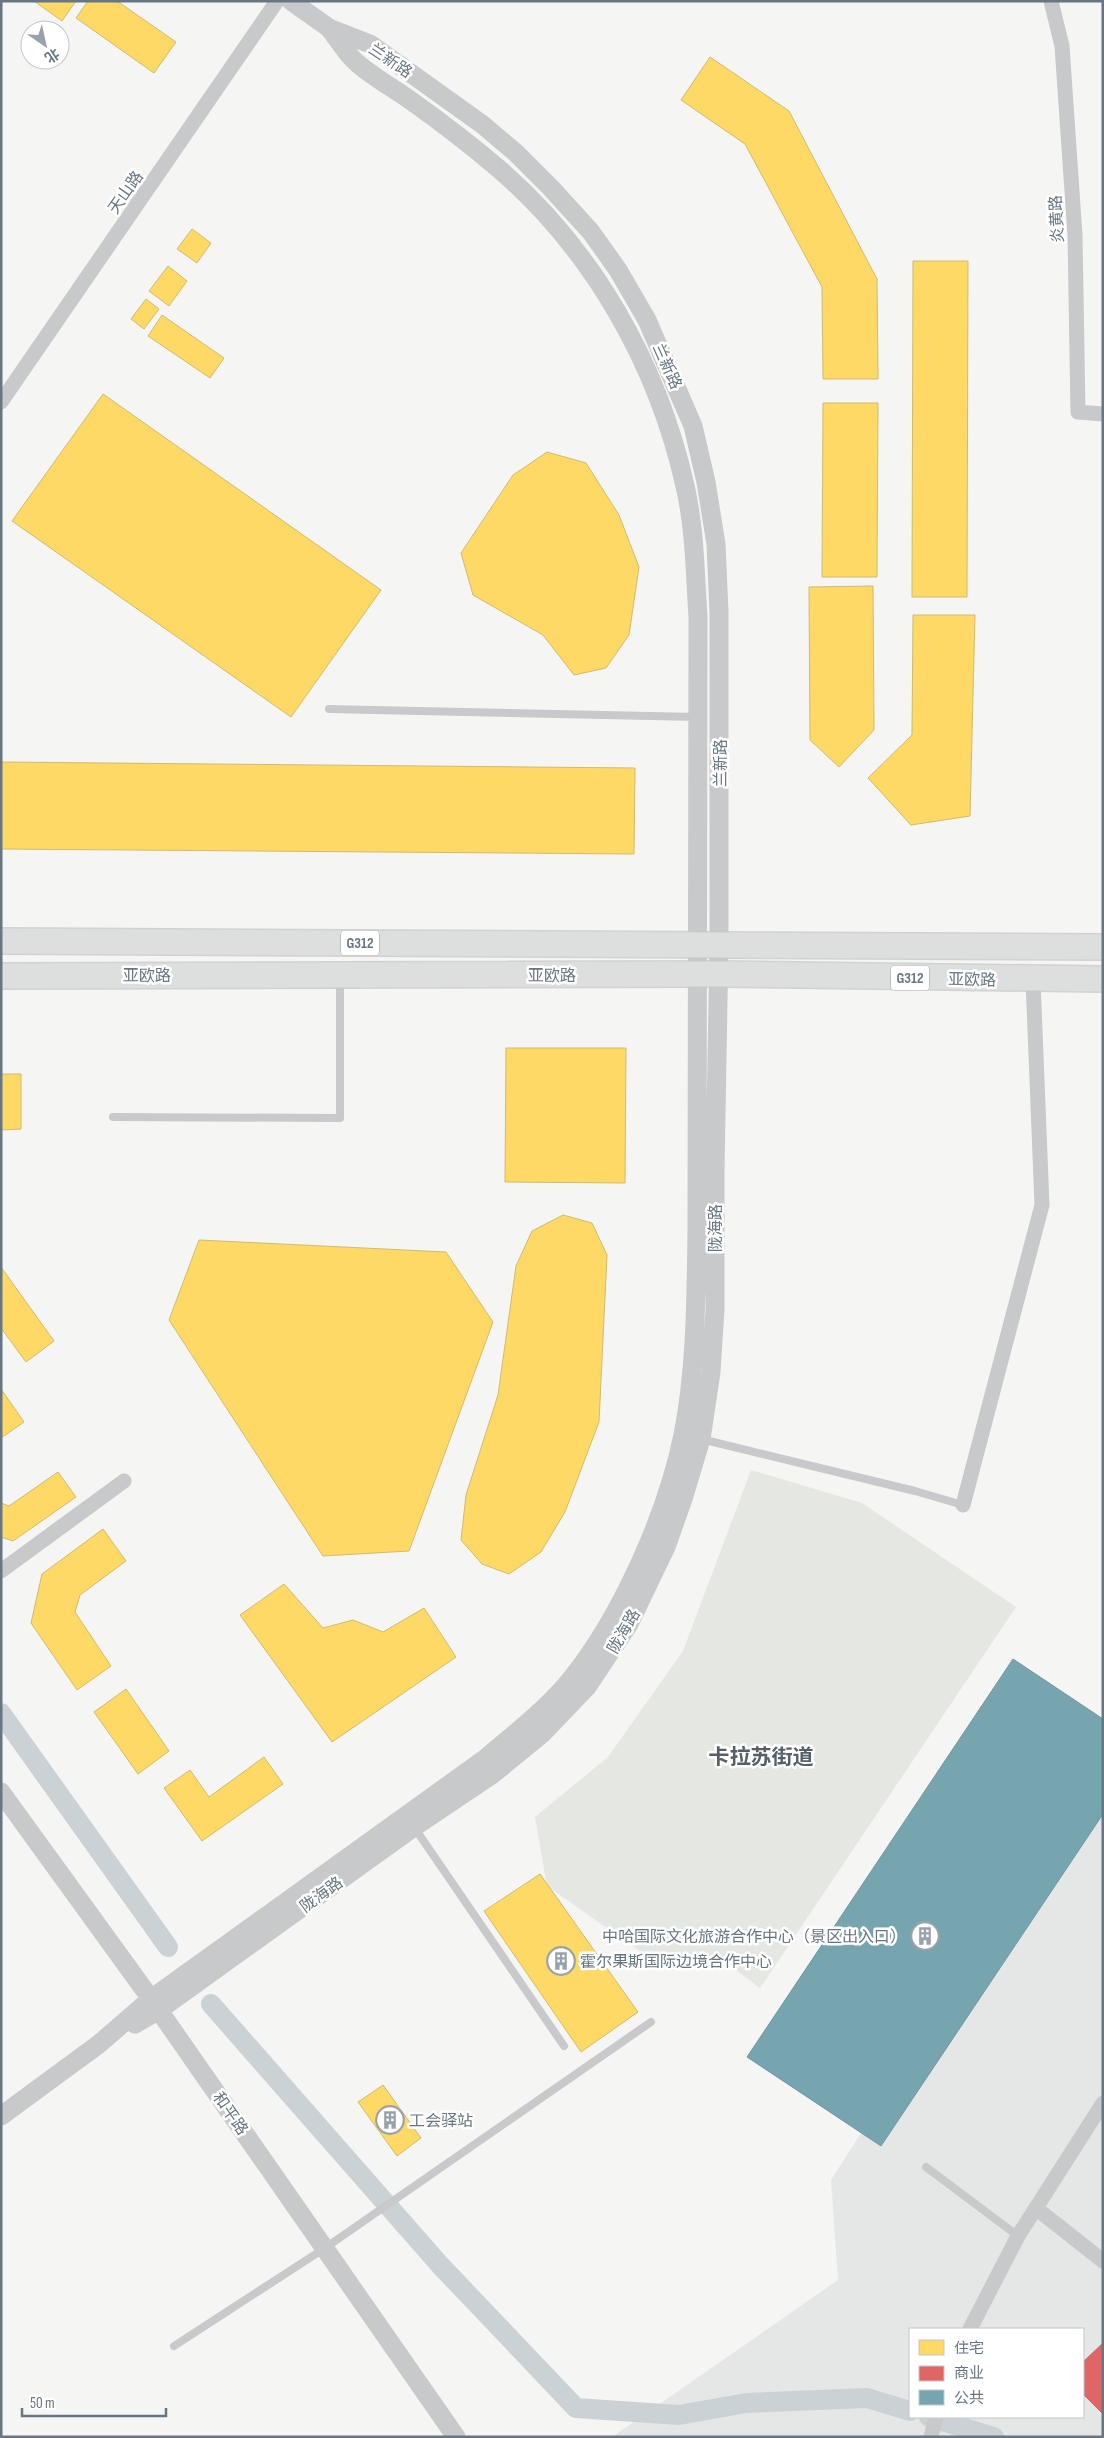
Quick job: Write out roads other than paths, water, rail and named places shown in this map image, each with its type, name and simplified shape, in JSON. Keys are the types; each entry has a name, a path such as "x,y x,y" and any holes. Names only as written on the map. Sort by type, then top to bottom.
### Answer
{"highway":[{"name":"亚欧路","path":"1,941 1103,947"},
{"name":"亚欧路","path":"1,976 340,974 707,975 1103,980"}],"street":[{"name":"天山路","path":"1,402 277,1"},
{"name":"兰新路","path":"291,1 329,28 370,44 483,125 516,153 552,188 591,232 618,270 647,320 693,426 706,482 716,544 708,716 707,975"},
{"name":"炎黄路","path":"1051,1 1062,46 1075,235 1078,412 1103,414"},
{"name":"陇海路","path":"155,2005 486,1758 534,1717 571,1679 616,1614 665,1498 683,1436 692,1370 696,1308 707,975"},
{"name":"陇海路","path":"1,2116 155,2005 493,1774 542,1734 587,1687 629,1624 666,1548 701,1439 711,1372 715,1310 707,975"},
{"path":"963,1505 1042,1205 1033,980"},
{"path":"1,1571 124,1481"},
{"name":"和平路","path":"1,1792 155,2005 456,2437"},
{"path":"971,2328 1018,2236 1103,2103"},
{"path":"1037,2209 1103,2261"},
{"path":"931,2437 936,2418"}],"lane":[{"path":"329,709 708,716"},
{"path":"113,1117 340,1118 340,974"},
{"path":"683,1436 915,1491 963,1505"},
{"path":"414,1827 564,2046"},
{"path":"174,2346 325,2248 651,2022"},
{"path":"926,2168 1018,2236"}],"waterway":[{"path":"1,1713 168,1947"},
{"path":"211,2004 440,2265 576,2408 679,2415 746,2403 867,2398 909,2411"},
{"path":"932,2418 994,2437"}],"place":[{"name":"中哈国际文化旅游合作中心（景区出入口）","path":"925,1936"},
{"name":"霍尔果斯国际边境合作中心","path":"561,1961"},
{"name":"工会驿站","path":"390,2120"}],"district":[{"name":"卡拉苏街道","path":"761,1757"}]}
